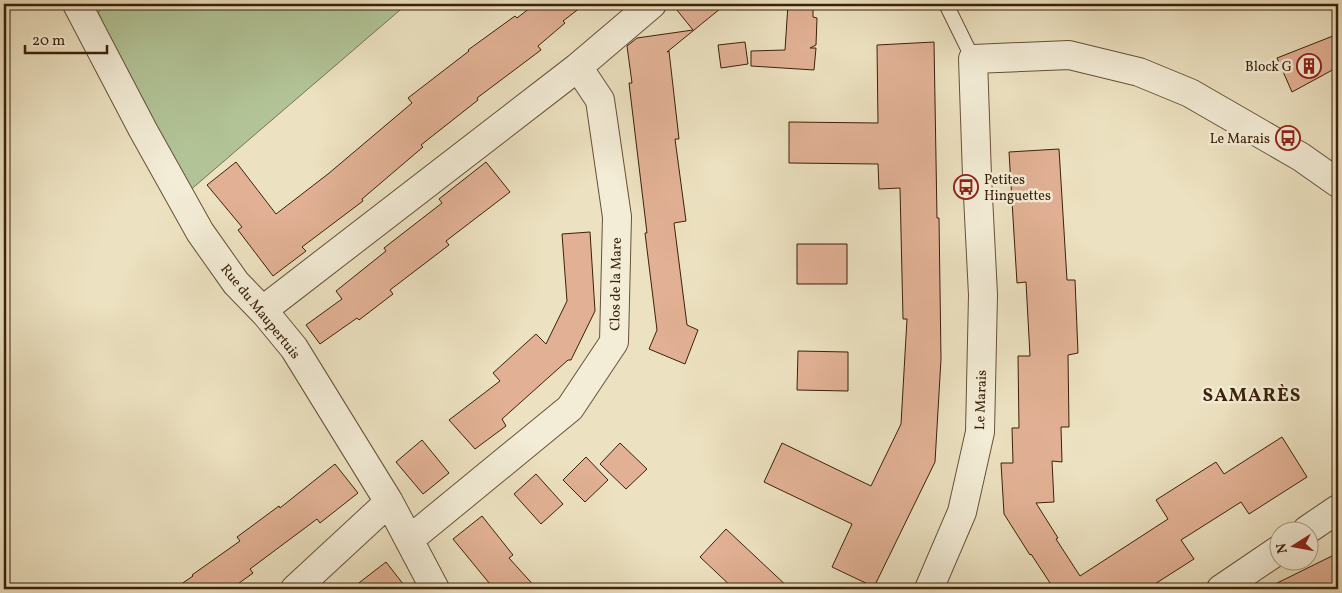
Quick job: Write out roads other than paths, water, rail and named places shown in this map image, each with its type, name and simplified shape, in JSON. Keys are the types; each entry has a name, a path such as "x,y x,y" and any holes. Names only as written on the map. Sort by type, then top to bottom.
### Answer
{"street":[{"name":"Rue du Maupertuis","path":"77,4 143,130 200,232 236,283 294,348 389,502 435,589"},
{"path":"262,310 578,67 652,4"},
{"path":"973,59 1069,55 1139,72 1190,93 1301,157 1338,183"},
{"name":"Le Marais","path":"930,589 962,512 980,432 983,295 976,176 973,59"},
{"name":"Clos de la Mare","path":"410,540 570,408 614,342 617,217 600,100 578,67"},
{"path":"295,589 389,502"},
{"path":"1320,521 1338,509"},
{"path":"1222,589 1270,556"}],"lane":[{"path":"946,4 973,59"}],"place":[{"name":"Block G","path":"1309,66"},
{"name":"Le Marais","path":"1288,138"},
{"name":"Petites Hinguettes","path":"966,187"}],"district":[{"name":"SAMARÈS","path":"1252,394"}]}
